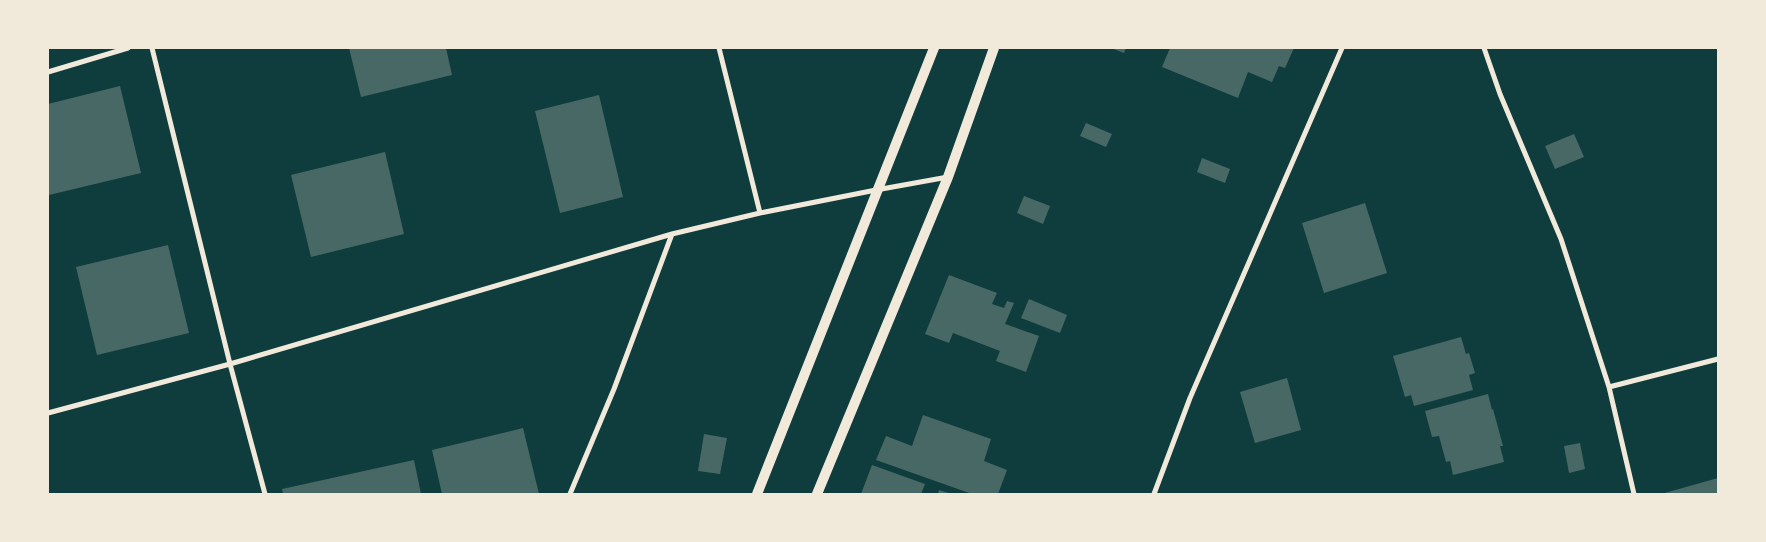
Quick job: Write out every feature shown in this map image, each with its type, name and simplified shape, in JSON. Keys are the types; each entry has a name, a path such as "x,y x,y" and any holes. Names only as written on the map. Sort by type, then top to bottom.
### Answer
{"main road":[{"path":"757,494 876,190 934,48"},
{"path":"817,494 948,178 994,48"}],"street":[{"path":"48,72 128,48"},
{"path":"152,48 230,364 265,494"},
{"path":"719,48 760,214"},
{"path":"1154,494 1190,398 1342,48"},
{"path":"1484,48 1500,94 1561,239 1609,387 1634,494"},
{"path":"48,413 230,364 672,234 876,190 948,178"},
{"path":"570,494 614,389 672,234"},
{"path":"1609,387 1718,359"}],"building":[{"path":"349,48 446,48 452,75 361,97"},
{"path":"1111,48 1126,48 1124,53"},
{"path":"1170,48 1294,48 1285,68 1279,66 1272,82 1248,72 1238,98 1162,67"},
{"path":"120,86 141,173 49,195 48,104"},
{"path":"599,95 623,197 560,213 535,111"},
{"path":"1086,123 1112,134 1106,147 1080,136"},
{"path":"1574,134 1584,157 1555,169 1545,146"},
{"path":"385,152 404,234 311,257 291,175"},
{"path":"1202,158 1230,169 1225,183 1197,172"},
{"path":"1024,196 1050,206 1043,224 1017,213"},
{"path":"1365,203 1387,273 1324,293 1302,223"},
{"path":"168,245 189,333 97,355 76,267"},
{"path":"949,275 997,293 992,304 1004,308 1007,301 1014,303 1005,324 1039,336 1026,372 996,361 1000,351 953,333 949,343 925,334"},
{"path":"1029,299 1067,315 1060,333 1021,318"},
{"path":"1461,337 1466,354 1469,353 1475,373 1469,375 1473,390 1414,406 1411,395 1405,397 1393,356"},
{"path":"1287,378 1301,430 1255,443 1240,392"},
{"path":"1488,394 1503,446 1500,446 1504,462 1453,475 1450,461 1446,462 1439,436 1432,437 1425,411"},
{"path":"923,415 991,439 984,461 1007,470 998,494 972,494 876,460 886,436 912,446"},
{"path":"523,428 539,494 442,494 432,450"},
{"path":"704,434 727,438 720,474 698,471"},
{"path":"1580,443 1585,469 1569,473 1564,446"},
{"path":"414,460 421,494 283,494 282,489"},
{"path":"872,465 925,484 921,494 861,494"},
{"path":"1718,478 1718,494 1661,494"},
{"path":"939,490 952,494 938,494"}]}
